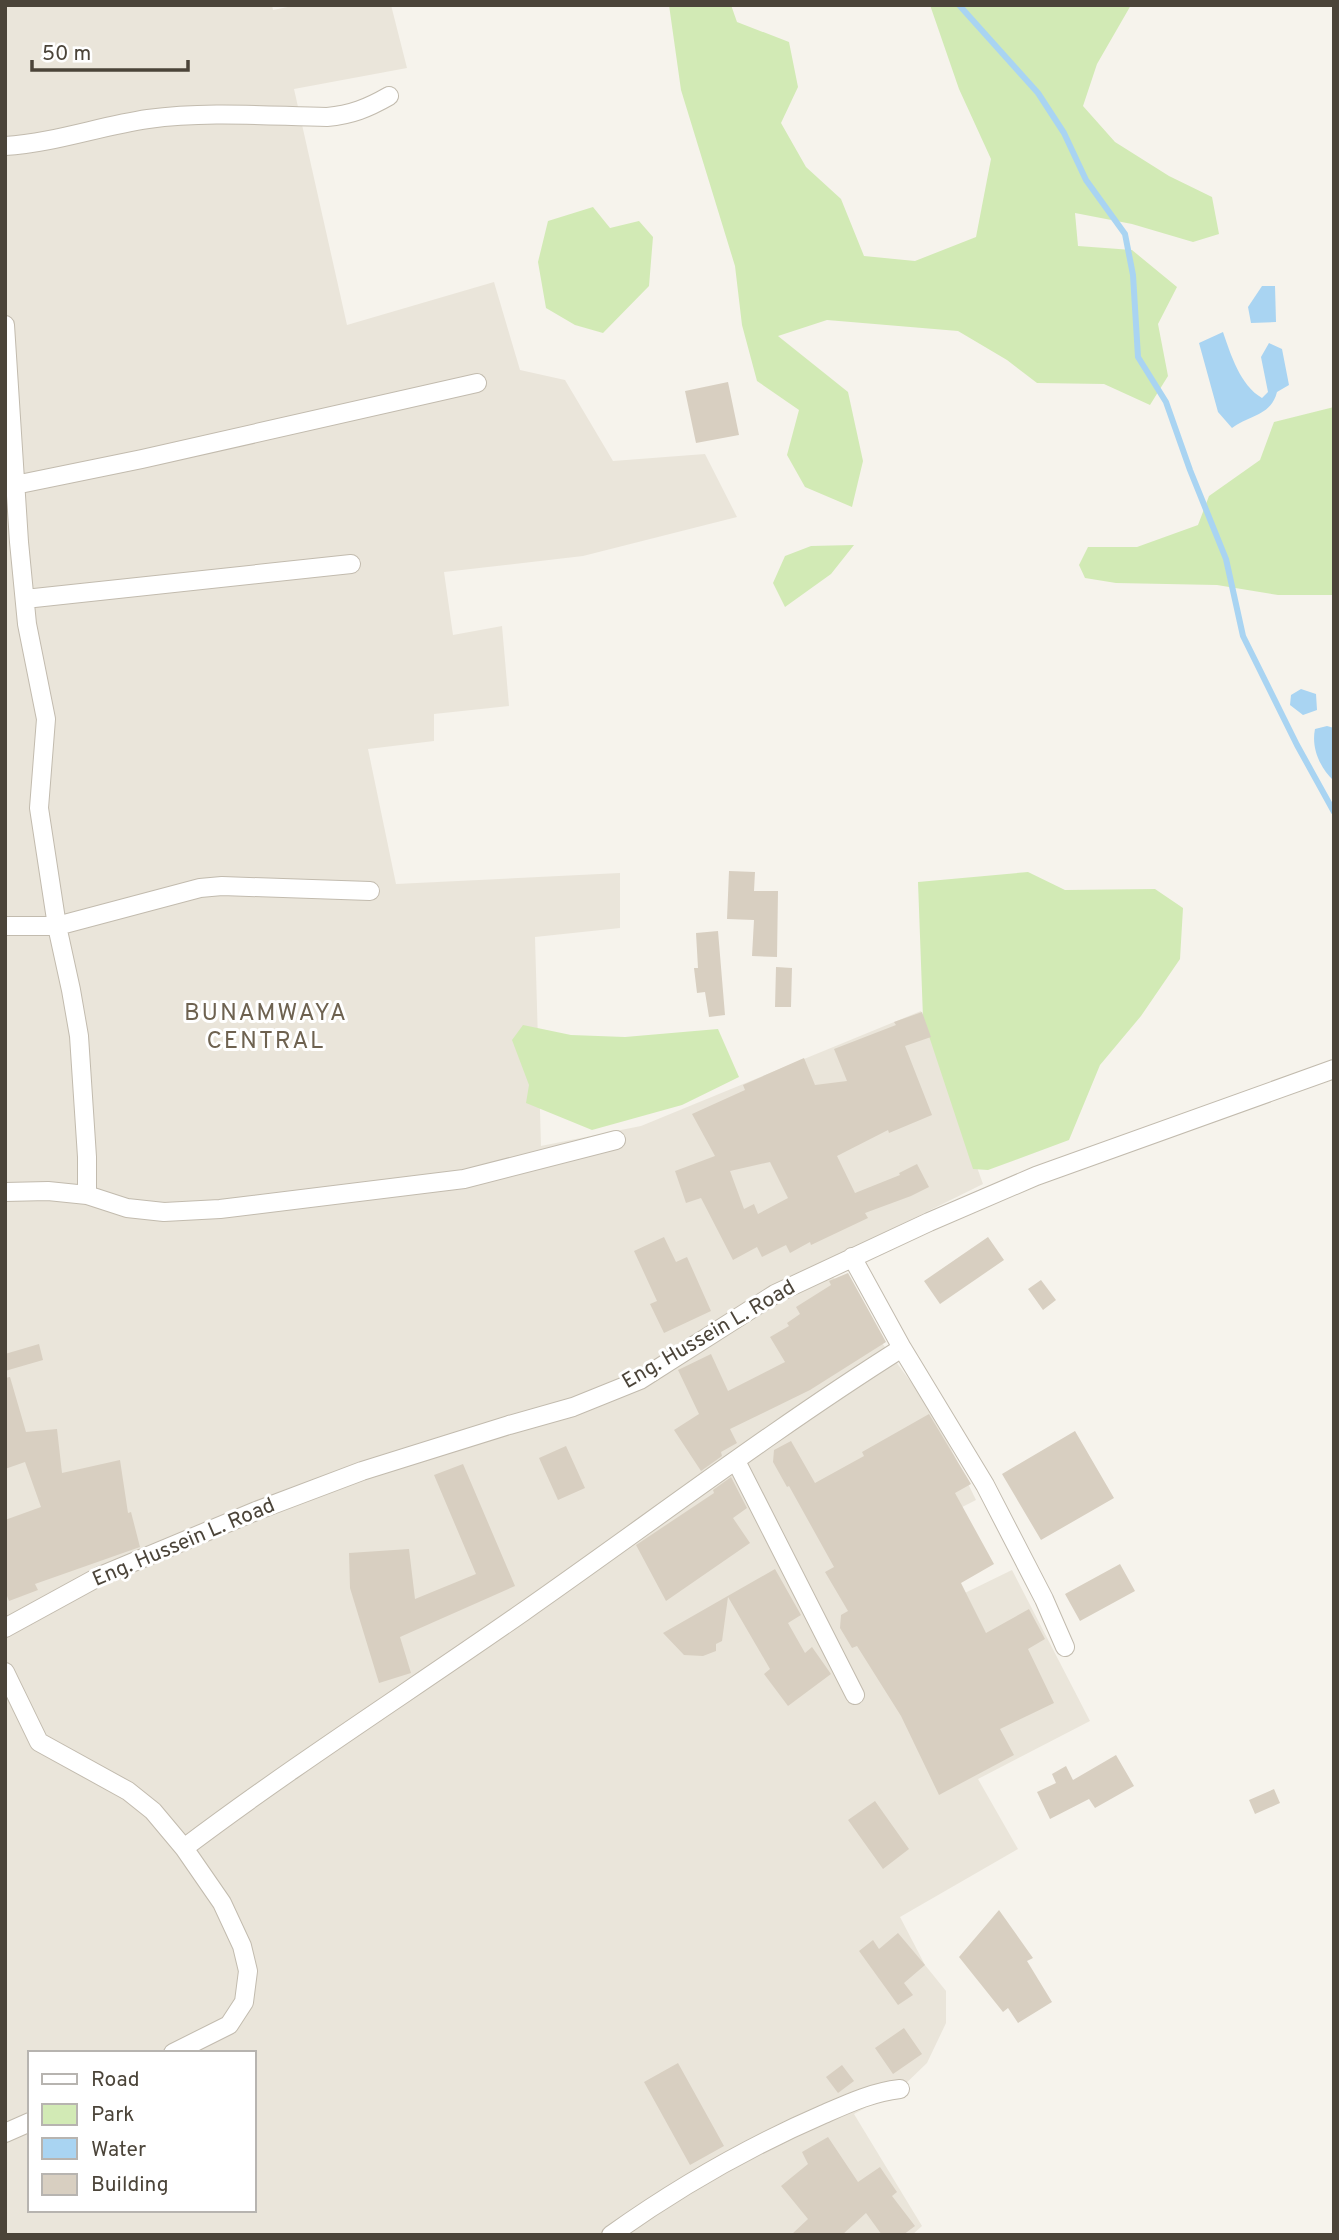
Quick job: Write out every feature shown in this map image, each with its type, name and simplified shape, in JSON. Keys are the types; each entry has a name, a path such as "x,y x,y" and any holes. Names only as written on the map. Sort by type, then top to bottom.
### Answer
{"street":[{"path":"5,146 51,141 147,119 180,116 349,115 389,96"},
{"path":"5,325 24,599 46,719 39,808 57,926 79,1035 87,1157 86,1195"},
{"path":"15,485 477,383"},
{"path":"24,599 351,564"},
{"path":"5,926 57,926 200,888 222,886 370,891"},
{"name":"Eng. Hussein L. Road","path":"5,1628 100,1576 256,1511 362,1471 509,1424 573,1407 640,1380 775,1294 852,1257 1036,1177 1334,1069"},
{"path":"5,1192 48,1191 86,1195 127,1208 164,1212 220,1209 464,1179 616,1140"},
{"path":"852,1257 902,1348 985,1485 1065,1647"},
{"path":"184,1847 260,1791 425,1680 834,1391 902,1348"},
{"path":"736,1461 855,1695"},
{"path":"5,1672 39,1742 140,1800 153,1811 184,1847 222,1903 242,1946 248,1971 244,2002 229,2025 177,2051"},
{"path":"611,2235 717,2167 795,2126 881,2091 900,2089"},
{"path":"5,2133 28,2123"}],"shaded area":[{"path":"5,5 272,5 273,10 298,5 391,5 407,68 294,89 347,325 494,282 520,370 565,380 613,461 705,454 737,517 583,556 444,572 453,635 502,626 509,706 434,714 434,741 368,749 396,884 620,873 620,928 535,937 541,1146 641,1126 921,1011 983,1184 823,1263 933,1412 976,1500 901,1538 934,1608 1012,1570 1090,1721 978,1779 1018,1849 900,1917 925,1965 946,1991 946,2023 927,2063 900,2089 854,2114 922,2226 912,2235 5,2235"}],"green space":[{"path":"669,5 731,5 737,22 789,42 798,87 781,123 806,167 841,199 864,256 915,261 976,237 991,159 959,89 930,5 1131,5 1097,64 1083,106 1115,142 1169,176 1212,197 1219,234 1193,242 1132,224 1075,213 1078,246 1132,250 1177,287 1158,324 1168,376 1150,405 1104,384 1037,383 1007,360 958,331 827,320 778,336 848,392 863,461 852,507 805,487 787,455 799,410 757,381 742,325 735,266 681,90"},
{"path":"593,207 610,228 639,221 653,237 649,286 603,333 575,325 546,308 538,262 548,221"},
{"path":"1334,407 1334,595 1278,595 1217,585 1116,583 1085,578 1079,565 1088,547 1137,547 1198,525 1209,496 1260,460 1274,422"},
{"path":"854,545 831,574 785,607 773,583 785,556 811,546"},
{"path":"1028,872 1065,890 1155,889 1183,908 1180,959 1141,1016 1100,1065 1069,1140 988,1170 973,1169 923,1018 918,882"},
{"path":"523,1025 571,1035 625,1037 718,1029 739,1077 682,1105 592,1130 526,1103 529,1085 512,1040"}],"water":[{"path":"1262,286 1275,286 1276,322 1251,323 1248,307"},
{"path":"1223,332 1237,369 1254,392 1262,398 1268,392 1261,357 1269,343 1282,349 1289,385 1277,392 1265,411 1232,428 1218,412 1199,343"},
{"path":"1301,689 1316,694 1317,710 1303,715 1290,705 1291,695"},
{"path":"1327,726 1334,728 1334,781 1321,764 1314,743 1315,729"}],"building":[{"path":"728,382 739,435 696,443 685,391"},
{"path":"729,871 755,872 754,891 778,891 777,957 752,956 754,920 727,919"},
{"path":"718,931 725,1015 709,1017 705,992 697,993 694,968 698,968 696,933"},
{"path":"776,967 792,968 791,1007 775,1007"},
{"path":"922,1012 931,1037 905,1046 932,1115 889,1133 888,1130 837,1156 855,1193 900,1175 899,1173 917,1164 929,1187 865,1213 868,1218 790,1253 786,1245 762,1257 757,1247 733,1260 701,1198 686,1203 675,1171 715,1156 692,1114 745,1090 743,1085 804,1058 815,1085 847,1081 834,1049 896,1025 894,1022","holes":["770,1162 788,1198 758,1214 754,1204 744,1209 730,1171"]},
{"path":"664,1237 676,1262 687,1257 711,1311 664,1333 650,1304 657,1301 634,1251"},
{"path":"988,1237 1004,1260 940,1304 924,1281"},
{"path":"848,1273 886,1342 810,1390 730,1429 737,1443 721,1452 722,1456 701,1471 674,1430 699,1414 678,1370 711,1354 728,1391 785,1362 770,1337 789,1326 787,1323 800,1314 796,1307 831,1285 829,1281"},
{"path":"1041,1280 1056,1300 1043,1310 1028,1289"},
{"path":"39,1344 43,1360 5,1371 5,1354"},
{"path":"10,1377 26,1432 57,1429 62,1473 120,1460 128,1513 131,1512 140,1547 35,1584 38,1590 9,1601 5,1591 5,1520 41,1507 25,1462 5,1469 5,1378"},
{"path":"929,1414 971,1484 955,1493 994,1564 961,1583 986,1633 1029,1609 1045,1639 1028,1649 1054,1703 1000,1729 1014,1755 939,1795 901,1716 857,1646 852,1648 840,1628 841,1615 848,1611 825,1572 834,1567 773,1462 774,1450 791,1441 815,1483 864,1456 862,1452"},
{"path":"1075,1431 1114,1498 1041,1540 1002,1474"},
{"path":"566,1446 585,1488 558,1500 539,1458"},
{"path":"463,1464 515,1586 400,1637 411,1673 379,1683 350,1588 349,1553 409,1549 415,1599 476,1574 434,1475"},
{"path":"731,1477 747,1508 733,1518 750,1543 666,1601 636,1545 714,1493 713,1490"},
{"path":"1120,1564 1135,1591 1080,1621 1065,1594"},
{"path":"775,1569 801,1615 788,1623 805,1653 812,1647 831,1674 788,1706 764,1674 770,1669 728,1597 722,1641 716,1644 716,1651 703,1656 684,1655 663,1633"},
{"path":"1116,1755 1134,1786 1095,1808 1089,1799 1050,1819 1037,1792 1056,1783 1052,1774 1066,1766 1073,1780"},
{"path":"1274,1789 1280,1803 1255,1814 1249,1800"},
{"path":"875,1801 909,1849 883,1869 848,1820"},
{"path":"999,1910 1033,1958 1027,1961 1052,2002 1018,2023 1008,2008 1003,2012 959,1957"},
{"path":"898,1933 925,1965 904,1983 913,1995 898,2005 859,1951 873,1940 879,1949"},
{"path":"904,2028 922,2054 893,2074 875,2048"},
{"path":"678,2063 724,2146 690,2165 644,2082"},
{"path":"842,2065 854,2081 838,2093 826,2077"},
{"path":"828,2137 858,2182 880,2167 897,2192 892,2196 915,2226 903,2235 882,2235 866,2213 842,2235 791,2235 808,2219 781,2186 808,2164 802,2152"}],"waterway":[{"path":"959,5 1038,93 1064,133 1086,180 1125,234 1133,275 1138,357 1166,402 1226,559 1243,636 1334,812"}],"district":[{"name":"BUNAMWAYA CENTRAL","path":"266,1028"}]}
